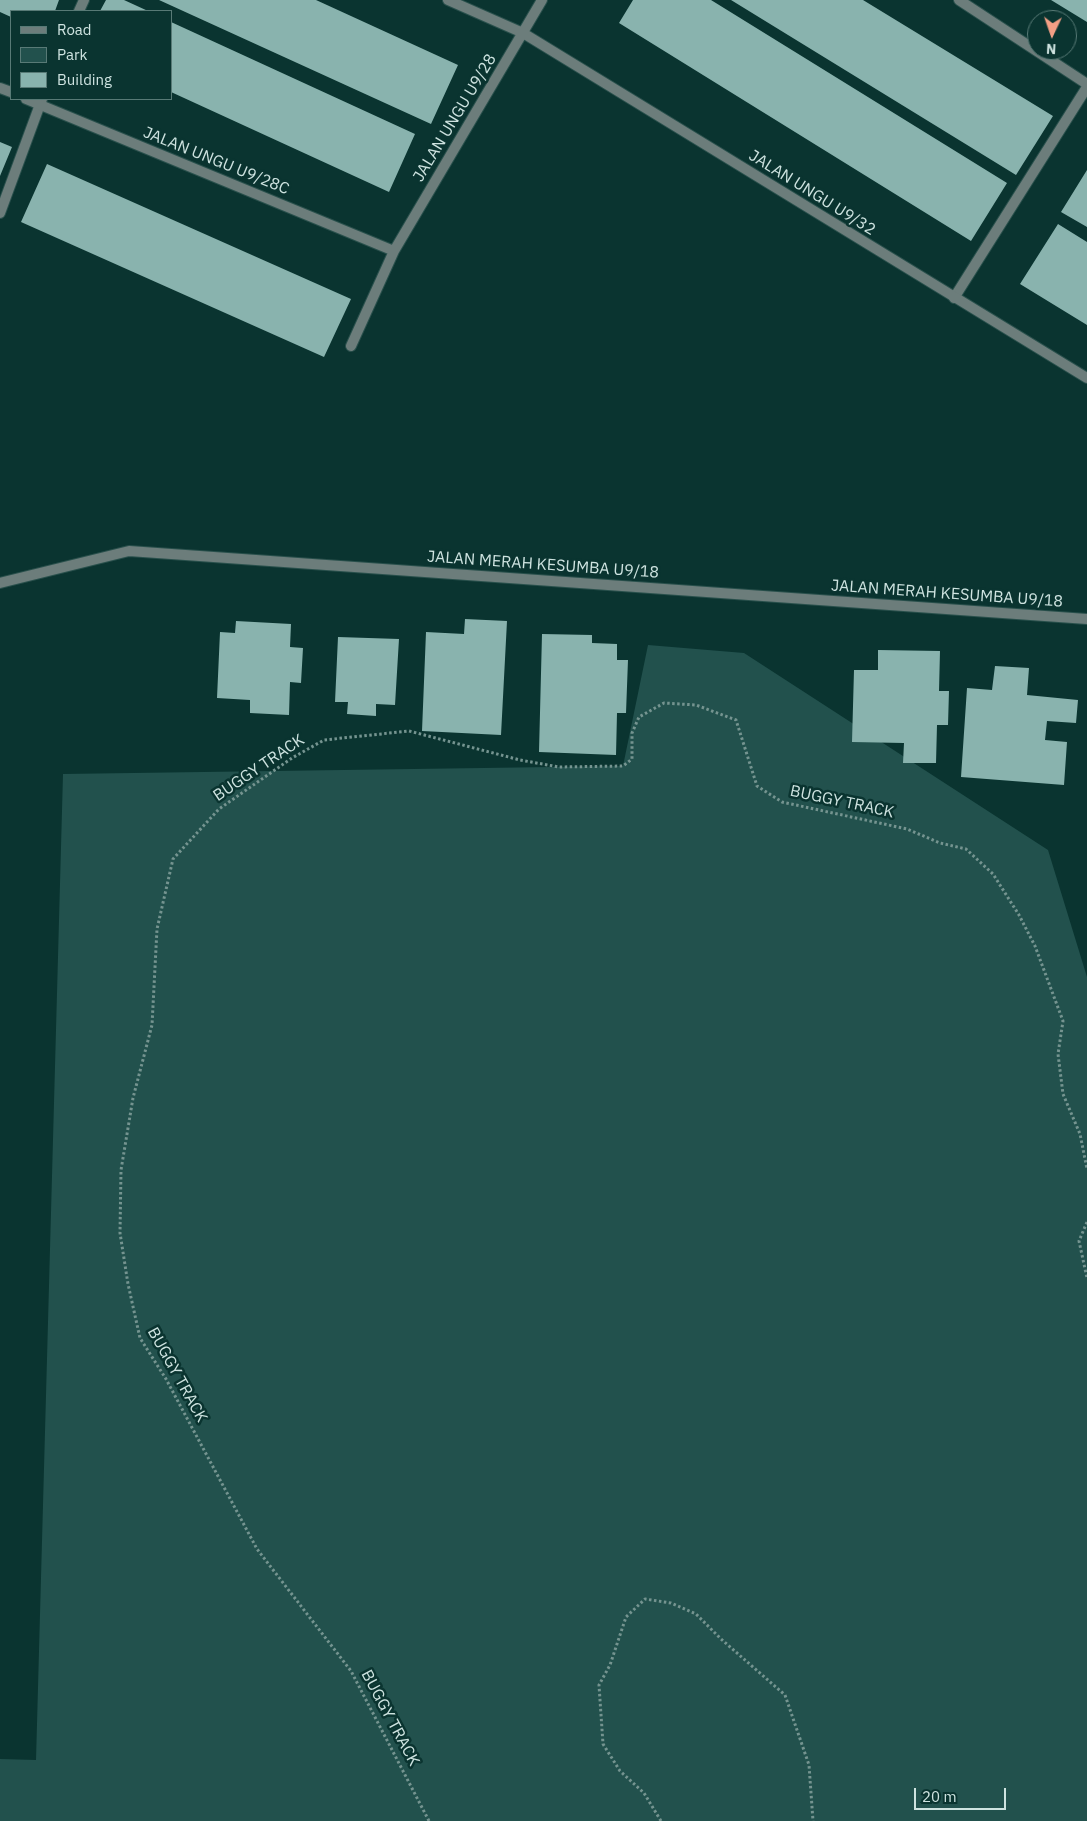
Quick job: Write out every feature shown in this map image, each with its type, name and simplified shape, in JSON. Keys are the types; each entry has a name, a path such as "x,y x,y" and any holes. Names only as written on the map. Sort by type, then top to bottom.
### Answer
{"street":[{"name":"JALAN UNGU U9/32","path":"448,0 523,33 1087,378"},
{"name":"JALAN UNGU U9/28","path":"351,346 394,251 542,0"},
{"path":"954,298 1087,85 960,0"},
{"path":"0,213 41,102"},
{"name":"JALAN UNGU U9/28C","path":"41,102 394,251"},
{"name":"JALAN MERAH KESUMBA U9/18","path":"0,583 130,551 1087,619"}],"path":[{"name":"BUGGY TRACK","path":"429,1821 351,1671 257,1548 166,1379 140,1338 128,1284 120,1234 121,1170 133,1098 152,1025 156,929 173,859 219,809 292,758 324,740 410,731 520,760 560,767 623,766 632,759 632,733 639,717 664,703 696,705 736,720 757,786 782,802 907,829 940,842 966,849 993,874 1019,915 1035,946 1063,1021 1058,1054 1063,1094 1080,1134 1087,1169"},
{"path":"1087,1222 1080,1241 1087,1278"},
{"path":"661,1821 644,1793 620,1772 602,1744 599,1685 610,1665 626,1616 645,1599 671,1603 696,1614 721,1639 785,1694 809,1766 813,1821"}],"green space":[{"path":"648,645 744,653 1048,850 1087,977 1087,1821 0,1821 0,1759 36,1760 63,774 623,766"}],"building":[{"path":"0,0 59,0 55,10 10,10 10,17 0,12"},
{"path":"106,0 124,0 146,10 101,10"},
{"path":"159,0 316,0 458,65 431,124"},
{"path":"633,0 711,0 1007,183 971,241 619,23"},
{"path":"731,0 863,0 1053,116 1016,175"},
{"path":"1051,0 1087,0 1087,22 1077,16 1077,10 1067,10"},
{"path":"172,22 415,134 389,192 172,92"},
{"path":"0,142 12,147 0,176"},
{"path":"47,164 351,299 324,357 21,222"},
{"path":"1087,170 1087,227 1061,212"},
{"path":"1058,224 1087,242 1087,325 1020,284"},
{"path":"465,619 507,621 501,735 422,731 426,632 464,634"},
{"path":"236,621 291,624 290,647 303,648 301,683 290,682 289,715 250,713 250,700 217,698 220,632 235,633"},
{"path":"542,634 592,635 592,643 617,644 617,660 628,660 626,713 617,713 616,755 539,752"},
{"path":"338,637 399,639 395,705 376,704 376,716 347,714 348,702 335,702"},
{"path":"878,650 940,651 939,691 949,691 948,725 937,725 936,763 903,763 904,743 852,742 854,670 878,670"},
{"path":"995,666 1029,668 1027,695 1078,700 1076,723 1047,721 1045,740 1067,742 1064,785 961,777 967,688 992,690"}]}
